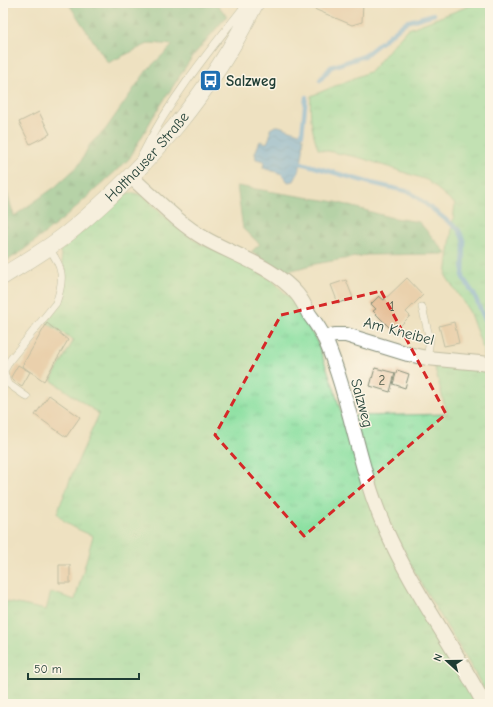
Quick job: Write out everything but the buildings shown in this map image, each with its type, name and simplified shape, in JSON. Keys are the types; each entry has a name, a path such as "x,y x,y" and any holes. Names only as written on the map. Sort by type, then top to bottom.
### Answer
{"street":[{"name":"Holthauser Straße","path":"3,276 73,229 131,176 175,127 210,81 255,3"},
{"name":"Salzweg","path":"131,176 178,219 205,239 245,257 279,278 297,294 324,338 340,384 362,466 384,528 404,567 466,670 484,704"},
{"name":"Am Kneibel","path":"324,338 335,335 346,335 401,352 427,358 490,364"}],"lane":[{"path":"131,176 153,132 167,111 226,29 248,3"},
{"path":"27,397 7,383 4,371 10,360 58,298 61,271 59,262 48,247"},
{"path":"422,307 430,340 427,358"}],"highlighted area":[{"path":"381,291 446,414 304,536 215,435 281,315"}],"green space":[{"path":"68,3 216,3 227,16 192,57 153,117 129,159 63,219 21,252 3,263 3,179 14,216 55,187 79,165 90,144 105,130 147,70 173,45 150,43 108,63"},
{"path":"477,3 490,3 490,362 484,361 482,346 469,311 446,276 455,204 427,180 361,158 318,149 310,110 311,96 371,71 406,30"},
{"path":"237,186 336,202 389,217 419,222 447,254 367,255 315,264 285,272 251,252 260,244 243,229"},
{"path":"127,193 135,193 144,196 174,225 201,244 240,260 272,280 293,301 317,342 333,385 363,486 477,702 461,704 3,704 3,601 46,610 51,592 75,600 93,536 78,530 57,513 73,472 99,414 51,380 74,340 47,323 57,304 62,289 63,273 60,251"},
{"path":"433,361 490,368 490,700 426,592 391,526 375,486 354,416 447,414"}],"water":[{"path":"275,126 302,134 302,158 299,171 294,181 288,182 282,174 263,168 264,161 256,159 255,153 260,141 267,143 270,136 270,129"}],"waterway":[{"path":"320,80 331,67 364,56 406,22 434,14"},
{"path":"302,134 306,97"},
{"path":"301,163 367,182 410,192 458,229 464,240 463,278 474,294 490,332"}],"place":[{"name":"Salzweg","path":"210,81"}]}
